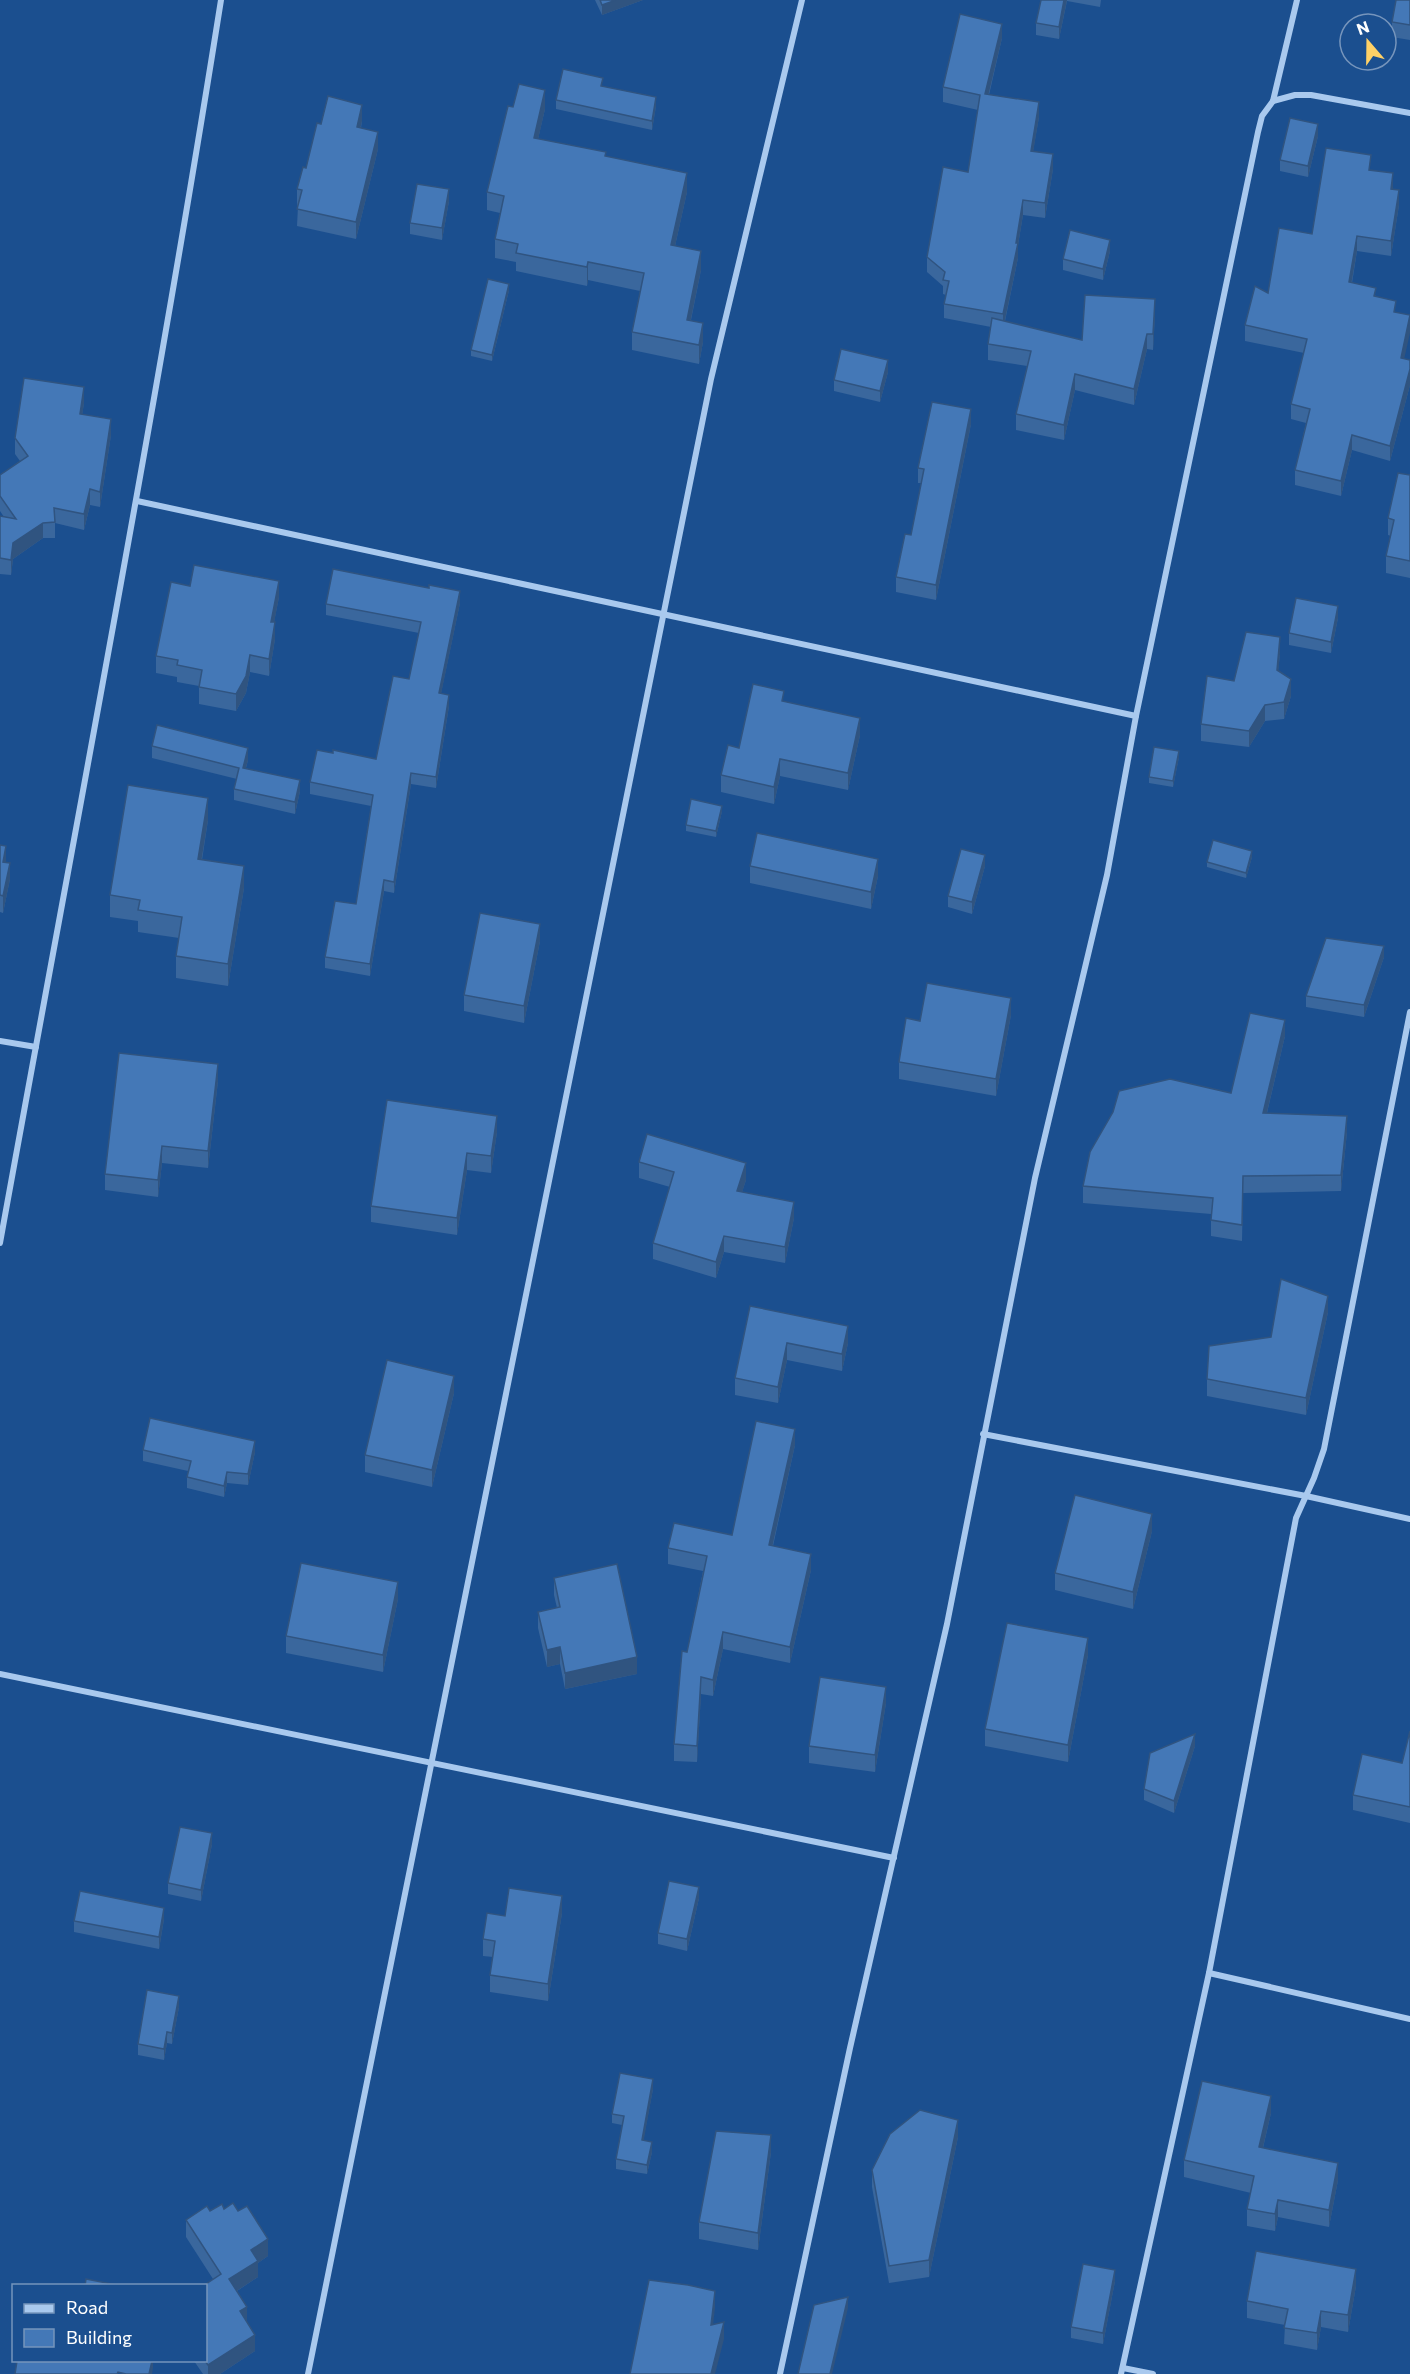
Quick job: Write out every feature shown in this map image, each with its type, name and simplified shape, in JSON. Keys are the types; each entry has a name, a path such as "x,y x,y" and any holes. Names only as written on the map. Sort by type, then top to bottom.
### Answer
{"street":[{"path":"0,1243 182,249 221,0"},
{"path":"308,2374 711,380 802,0"},
{"path":"780,2374 847,2059 946,1624 1035,1178 1107,875 1136,716 1258,132 1262,116 1273,101 1297,0"},
{"path":"1273,101 1295,95 1311,94 1410,112"},
{"path":"137,501 1136,716"},
{"path":"1153,2374 1122,2371 1209,1973 1296,1518 1324,1449 1410,1012"},
{"path":"0,1041 36,1047"},
{"path":"983,1434 1306,1496 1410,1519"},
{"path":"0,1674 894,1858"},
{"path":"1209,1973 1410,2019"}],"building":[{"path":"600,0 616,0 602,5"},
{"path":"1041,0 1064,0 1059,27 1036,23"},
{"path":"1396,0 1410,0 1410,25 1398,23 1398,12 1394,12"},
{"path":"960,14 1002,24 985,94 1039,102 1031,151 1053,154 1045,203 1023,200 1016,243 1018,243 1003,314 944,304 949,281 943,280 945,272 927,257 943,167 968,172 980,95 943,87"},
{"path":"563,69 603,78 601,86 656,97 652,121 556,100"},
{"path":"519,84 545,90 534,138 606,152 605,156 687,173 671,245 701,251 687,320 703,323 699,345 632,332 644,273 588,262 587,267 516,253 518,244 495,239 504,196 487,192 508,106 513,107"},
{"path":"328,96 362,105 357,127 378,132 356,222 297,209 302,190 297,189 303,167 306,168 317,123 321,124"},
{"path":"1290,118 1318,124 1308,166 1280,160"},
{"path":"1326,148 1371,155 1369,170 1393,173 1391,189 1399,190 1391,241 1357,236 1349,282 1376,288 1374,296 1396,301 1394,312 1410,315 1401,358 1410,360 1410,369 1390,446 1352,435 1341,481 1295,470 1310,409 1291,404 1307,339 1245,325 1255,286 1268,293 1279,228 1312,234"},
{"path":"417,184 449,189 442,228 410,223"},
{"path":"1070,230 1110,240 1103,269 1063,259"},
{"path":"488,279 509,284 492,355 471,350"},
{"path":"1085,295 1155,299 1153,334 1147,334 1134,389 1075,374 1064,425 1016,414 1031,351 988,344 992,318 1082,340"},
{"path":"841,349 888,360 880,391 834,380"},
{"path":"24,378 84,387 80,414 111,419 100,492 90,489 84,514 54,508 55,522 43,523 13,543 11,560 0,558 0,516 16,519 0,496 0,475 28,456 15,438"},
{"path":"932,402 971,409 936,585 896,577 905,534 911,535 924,469 918,468"},
{"path":"1398,473 1410,475 1410,561 1386,556 1394,520 1388,518"},
{"path":"194,565 279,581 271,622 275,622 269,659 250,655 246,676 236,694 199,687 202,670 177,665 178,660 156,656 171,582 190,586"},
{"path":"333,569 429,588 429,585 460,591 439,693 449,695 436,777 411,773 394,882 384,880 370,964 325,957 335,901 356,904 373,795 310,782 317,750 333,753 333,750 376,759 393,676 409,679 421,622 326,604"},
{"path":"1296,598 1338,606 1331,642 1289,633"},
{"path":"1246,632 1280,637 1277,670 1291,679 1284,702 1265,705 1249,731 1201,724 1207,676 1234,681"},
{"path":"753,684 784,691 782,701 860,718 848,773 780,759 774,787 721,775 728,745 739,748"},
{"path":"157,725 248,748 243,768 300,780 295,802 234,789 239,768 152,746"},
{"path":"1154,747 1179,751 1173,781 1149,777"},
{"path":"128,785 208,798 198,859 244,866 228,964 176,956 182,917 138,910 140,900 110,895"},
{"path":"691,799 722,806 716,831 686,825"},
{"path":"757,833 878,859 871,892 750,866"},
{"path":"1213,840 1252,851 1246,873 1207,862"},
{"path":"0,845 6,846 3,862 10,863 3,896 0,895"},
{"path":"961,849 985,855 972,902 948,896"},
{"path":"480,913 540,924 524,1006 464,995"},
{"path":"1326,938 1384,946 1364,1005 1306,996"},
{"path":"927,983 1011,998 996,1079 899,1062 906,1018 920,1021"},
{"path":"1250,1013 1285,1020 1263,1113 1347,1116 1341,1175 1243,1176 1242,1225 1211,1220 1213,1198 1083,1186 1090,1152 1113,1112 1119,1091 1170,1079 1231,1093"},
{"path":"119,1053 218,1064 208,1151 162,1146 158,1180 105,1174"},
{"path":"387,1100 497,1116 491,1156 467,1153 457,1218 371,1206"},
{"path":"647,1134 746,1163 737,1191 794,1202 785,1247 724,1236 716,1262 653,1243 674,1172 639,1162"},
{"path":"1281,1279 1328,1296 1306,1398 1207,1379 1209,1346 1271,1337"},
{"path":"750,1306 848,1326 842,1354 787,1343 778,1387 735,1378"},
{"path":"387,1360 454,1376 432,1470 365,1455"},
{"path":"150,1418 255,1441 248,1474 227,1472 224,1486 187,1477 191,1461 143,1450"},
{"path":"756,1421 795,1429 769,1545 811,1554 790,1647 723,1632 713,1680 701,1677 697,1746 674,1744 682,1651 687,1652 707,1556 668,1548 674,1523 732,1535"},
{"path":"1075,1495 1152,1514 1133,1592 1055,1573"},
{"path":"301,1563 398,1582 383,1655 286,1636"},
{"path":"617,1564 637,1657 565,1673 560,1647 547,1650 538,1612 560,1607 554,1578"},
{"path":"1007,1623 1088,1638 1068,1745 985,1729"},
{"path":"820,1677 886,1687 875,1755 809,1746"},
{"path":"1410,1731 1410,1807 1353,1795 1362,1754 1402,1763"},
{"path":"1195,1734 1174,1801 1144,1789 1150,1753"},
{"path":"180,1827 212,1833 201,1890 168,1883"},
{"path":"669,1881 699,1887 687,1939 658,1933"},
{"path":"509,1888 562,1896 548,1984 490,1975 495,1941 483,1939 487,1913 505,1916"},
{"path":"80,1891 164,1908 159,1937 74,1921"},
{"path":"147,1990 179,1996 172,2033 167,2032 164,2049 138,2044"},
{"path":"620,2073 653,2079 642,2140 652,2142 647,2165 616,2159 624,2116 612,2114"},
{"path":"1202,2081 1271,2096 1259,2147 1338,2163 1329,2210 1278,2200 1275,2214 1247,2209 1254,2176 1184,2160"},
{"path":"920,2110 958,2120 929,2260 889,2266 872,2170 890,2134"},
{"path":"716,2131 771,2135 758,2233 699,2222"},
{"path":"233,2203 238,2211 247,2206 268,2239 251,2250 258,2261 229,2279 247,2307 240,2311 255,2335 208,2365 206,2362 206,2284 221,2274 186,2220 207,2206 210,2211 222,2204 224,2209"},
{"path":"1256,2251 1356,2269 1348,2315 1321,2311 1317,2333 1284,2328 1288,2309 1247,2301"},
{"path":"1083,2264 1115,2270 1103,2333 1071,2327"},
{"path":"86,2279 112,2284 85,2284"},
{"path":"649,2280 715,2291 711,2325 724,2322 711,2374 630,2374"},
{"path":"848,2297 830,2374 798,2374 814,2305"},
{"path":"17,2362 152,2362 149,2374 118,2372 117,2374 15,2374"}]}
